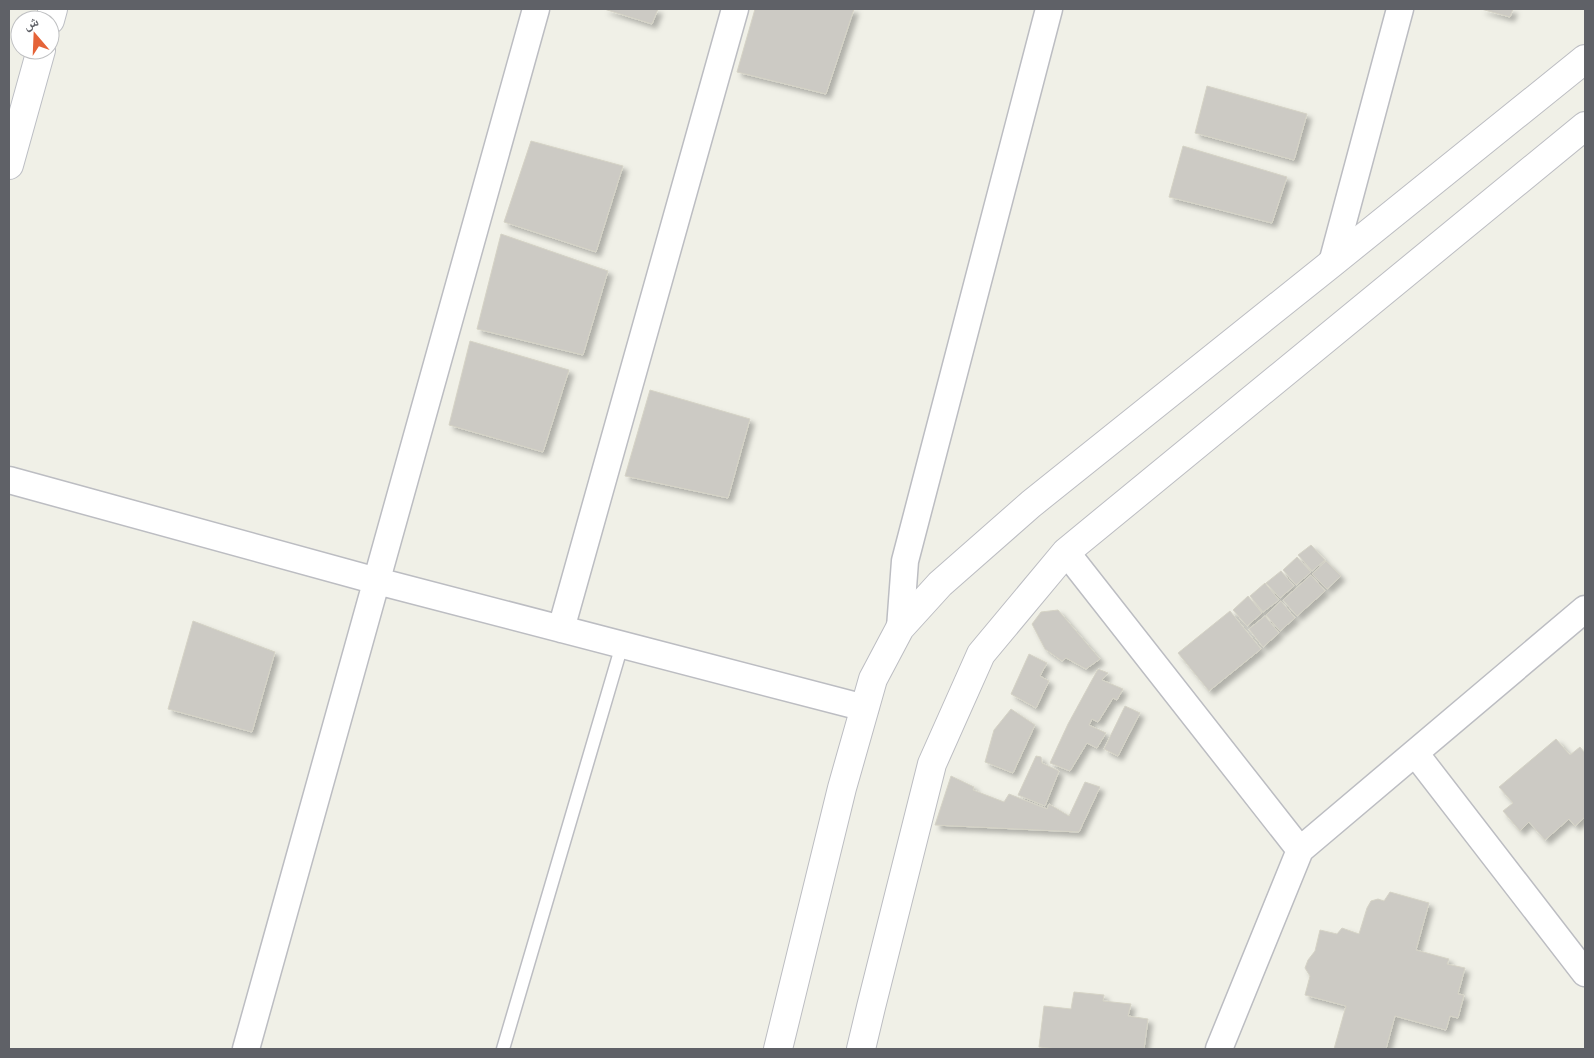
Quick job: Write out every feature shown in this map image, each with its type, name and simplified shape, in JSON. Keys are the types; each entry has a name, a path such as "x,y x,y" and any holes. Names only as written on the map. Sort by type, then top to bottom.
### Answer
{"street":[{"path":"246,1049 536,9"},
{"path":"561,629 735,9"},
{"path":"900,628 905,561 1050,9"},
{"path":"1332,263 1400,9"},
{"path":"778,1049 842,788 873,679 900,628 940,584 1030,504 1585,59"},
{"path":"9,165 38,60"},
{"path":"862,1049 871,1006 932,764 981,654 1066,552 1585,126"},
{"path":"9,480 376,580 865,708"},
{"path":"1066,552 1300,850"},
{"path":"1219,1049 1300,850 1585,609"},
{"path":"1415,753 1585,972"}],"lane":[{"path":"503,1049 622,645"}],"building":[{"path":"604,9 658,9 652,24"},
{"path":"755,9 854,9 826,94 737,72"},
{"path":"1481,9 1513,9 1510,17"},
{"path":"1207,86 1307,114 1294,160 1195,133"},
{"path":"531,141 623,166 596,252 504,222"},
{"path":"1183,146 1287,177 1272,223 1169,197"},
{"path":"501,234 608,271 583,355 477,329"},
{"path":"470,341 569,370 543,452 449,425"},
{"path":"650,390 750,419 728,498 625,476"},
{"path":"1311,545 1325,560 1312,571 1298,555"},
{"path":"1297,557 1311,572 1296,585 1283,570"},
{"path":"1326,561 1341,576 1327,589 1312,574"},
{"path":"1281,571 1294,586 1280,598 1266,583"},
{"path":"1311,575 1325,591 1297,616 1283,600"},
{"path":"1265,583 1279,600 1263,612 1250,596"},
{"path":"1248,596 1262,613 1247,626 1233,610"},
{"path":"1281,601 1295,618 1280,631 1266,615"},
{"path":"1058,610 1100,659 1086,669 1066,658 1062,661 1045,649 1032,624 1041,612"},
{"path":"1230,611 1261,649 1209,691 1178,653"},
{"path":"1265,616 1279,633 1263,647 1249,629"},
{"path":"193,621 275,652 252,732 168,709"},
{"path":"1029,654 1047,663 1040,676 1049,681 1036,708 1011,694"},
{"path":"1098,669 1108,673 1102,680 1123,689 1117,700 1113,698 1098,722 1092,719 1089,725 1106,733 1097,748 1087,743 1070,771 1050,763 1068,724"},
{"path":"1125,706 1140,713 1118,756 1104,749"},
{"path":"1011,709 1035,725 1013,773 985,762 994,730"},
{"path":"1556,739 1570,755 1580,747 1585,753 1585,817 1575,826 1569,819 1545,840 1529,822 1520,831 1503,811 1513,803 1499,787"},
{"path":"1036,756 1041,757 1042,763 1059,771 1045,806 1018,795"},
{"path":"951,776 974,787 973,790 1004,802 1009,794 1047,809 1049,804 1069,816 1085,782 1100,787 1079,832 935,825"},
{"path":"1390,892 1429,903 1416,950 1449,959 1447,964 1465,968 1458,994 1464,995 1458,1018 1450,1016 1446,1030 1395,1016 1386,1049 1334,1049 1346,1006 1305,995 1310,976 1305,968 1315,951 1320,930 1337,934 1342,928 1359,934 1371,901 1378,899 1384,901"},
{"path":"1074,992 1104,995 1103,1001 1131,1004 1128,1016 1148,1019 1144,1049 1058,1049 1039,1047 1044,1006 1071,1009"}]}
